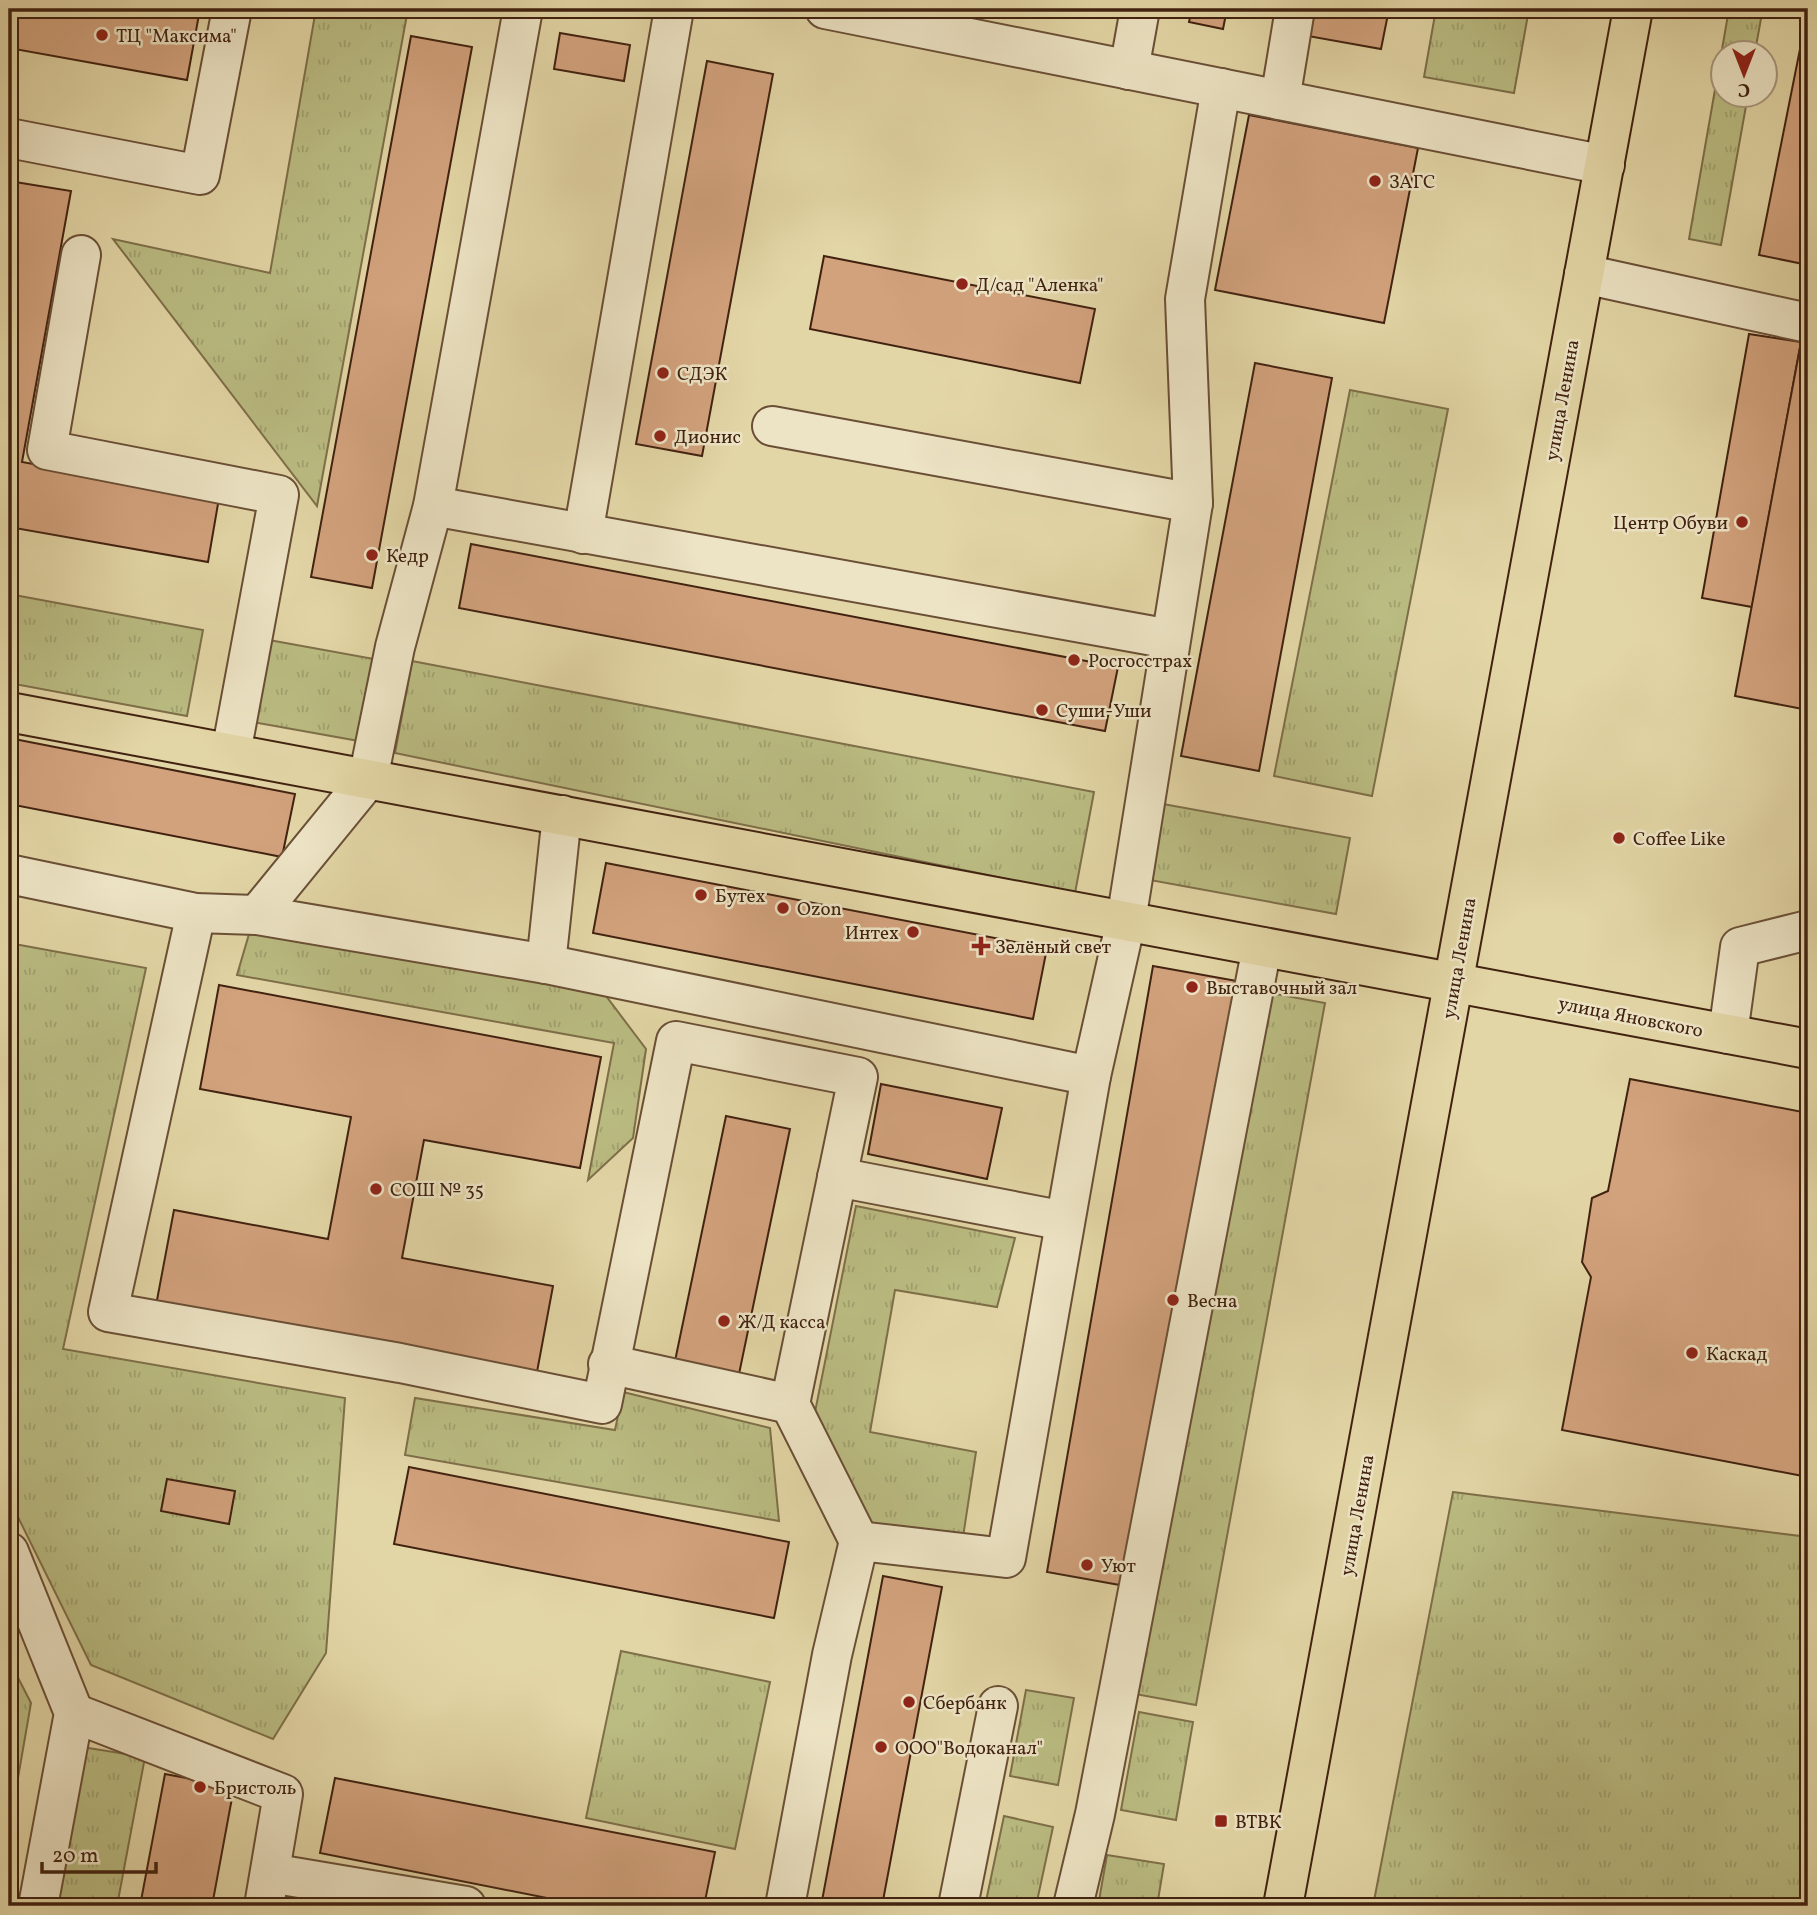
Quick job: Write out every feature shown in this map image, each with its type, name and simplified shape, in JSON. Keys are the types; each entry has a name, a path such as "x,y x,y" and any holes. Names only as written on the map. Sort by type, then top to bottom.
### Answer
{"main road":[{"name":"улица Ленина","path":"1283,1906 1633,9"},
{"name":"улица Яновского","path":"9,712 1808,1049"}],"lane":[{"path":"9,138 200,176 232,9"},
{"path":"257,915 368,779 395,647 433,506 523,9"},
{"path":"583,534 674,9"},
{"path":"831,9 1605,165"},
{"path":"1129,70 1140,9"},
{"path":"1280,100 1295,9"},
{"path":"859,1541 1006,1558 1091,1076 1126,921 1193,503 1185,299 1221,88"},
{"path":"81,255 47,450 279,495 231,754"},
{"path":"1584,274 1808,323"},
{"path":"772,426 1193,503"},
{"path":"433,506 1170,639"},
{"path":"546,964 562,815"},
{"path":"9,874 196,913 257,915 546,964 1091,1076"},
{"path":"196,913 108,1312 400,1363 603,1404 608,1364 676,1041 858,1077 790,1404 859,1541 832,1655 785,1906"},
{"path":"1728,1034 1740,947 1808,930"},
{"path":"1073,1906 1095,1814 1262,947"},
{"path":"837,1177 1065,1221"},
{"path":"608,1364 790,1404"},
{"path":"9,1552 74,1713 38,1906"},
{"path":"958,1906 998,1706"},
{"path":"74,1713 283,1794 267,1889 466,1906"}],"green space":[{"path":"316,9 408,9 317,506 113,239 270,273"},
{"path":"1436,9 1529,9 1514,93 1424,77"},
{"path":"1729,9 1762,13 1758,38 1724,38"},
{"path":"1712,108 1746,108 1721,245 1689,239"},
{"path":"1350,390 1448,409 1372,796 1274,776"},
{"path":"9,594 203,630 187,716 9,683"},
{"path":"269,640 374,659 359,741 253,722"},
{"path":"412,661 1094,792 1075,893 395,753"},
{"path":"1163,804 1350,838 1336,914 1150,880"},
{"path":"252,924 597,984 646,1049 633,1138 588,1180 614,1043 237,975"},
{"path":"9,943 146,968 63,1349 345,1398 326,1653 273,1739 91,1665 14,1509 9,1508"},
{"path":"1264,992 1325,1003 1196,1705 1135,1694"},
{"path":"856,1206 1015,1238 997,1307 895,1290 870,1432 976,1452 963,1537 866,1524 814,1417"},
{"path":"623,1392 770,1428 779,1521 405,1455 415,1398 615,1430"},
{"path":"1453,1492 1808,1537 1808,1906 1373,1906"},
{"path":"621,1651 770,1682 735,1849 586,1818"},
{"path":"9,1660 31,1703 9,1830"},
{"path":"1026,1690 1074,1698 1058,1785 1010,1776"},
{"path":"1139,1712 1193,1722 1176,1820 1121,1810"},
{"path":"82,1747 145,1757 117,1906 53,1906"},
{"path":"1004,1816 1053,1827 1036,1906 985,1906"},
{"path":"1107,1855 1164,1864 1157,1906 1098,1906"}],"building":[{"name":"ТЦ \"Максима\"","path":"11,9 200,9 187,80 9,48"},
{"path":"1192,9 1227,9 1223,29 1189,22"},
{"path":"1313,9 1389,9 1381,49 1308,36"},
{"path":"560,33 630,45 624,81 554,69"},
{"path":"411,36 472,47 372,588 311,577"},
{"path":"1800,49 1808,50 1808,265 1759,255"},
{"path":"707,61 773,74 702,456 636,444"},
{"path":"1249,115 1418,148 1384,323 1215,290"},
{"path":"9,181 71,191 22,462 219,498 208,562 9,527"},
{"path":"824,256 1095,309 1080,383 810,329"},
{"path":"1749,334 1801,342 1752,607 1702,598"},
{"path":"1801,342 1808,344 1808,710 1735,696"},
{"path":"1255,363 1332,378 1259,771 1181,756"},
{"path":"471,544 1118,667 1105,731 459,608"},
{"path":"9,738 295,794 282,857 9,804"},
{"path":"606,863 1047,948 1033,1019 593,933"},
{"path":"1153,966 1237,981 1131,1587 1047,1572"},
{"name":"СОШ № 35","path":"219,985 601,1057 580,1168 424,1140 402,1258 553,1286 534,1388 154,1316 174,1210 328,1239 351,1117 200,1089"},
{"name":"Каскад","path":"1630,1079 1808,1113 1808,1477 1562,1430 1591,1277 1582,1262 1592,1198 1608,1191"},
{"path":"881,1084 1002,1108 987,1179 868,1154"},
{"path":"726,1116 790,1129 739,1374 675,1361"},
{"path":"409,1467 789,1542 774,1618 394,1544"},
{"path":"167,1479 235,1491 229,1524 161,1511"},
{"name":"ООО\"Водоканал\"","path":"883,1576 942,1587 882,1906 821,1906"},
{"path":"165,1774 234,1787 212,1906 140,1906"},
{"path":"335,1778 715,1852 704,1906 587,1906 320,1853"}],"place":[{"name":"ТЦ \"Максима\"","path":"102,35"},
{"name":"ЗАГС","path":"1375,181"},
{"name":"Д/сад \"Аленка\"","path":"962,284"},
{"name":"СДЭК","path":"663,373"},
{"name":"Дионис","path":"660,436"},
{"name":"Центр Обуви","path":"1742,522"},
{"name":"Кедр","path":"372,555"},
{"name":"Росгосстрах","path":"1074,660"},
{"name":"Суши-Уши","path":"1042,710"},
{"name":"Coffee Like","path":"1619,838"},
{"name":"Бутех","path":"701,895"},
{"name":"Ozon","path":"783,908"},
{"name":"Интех","path":"913,932"},
{"name":"Зелёный свет","path":"981,946"},
{"name":"Выставочный зал","path":"1192,987"},
{"name":"СОШ № 35","path":"376,1189"},
{"name":"Весна","path":"1173,1300"},
{"name":"Ж/Д касса","path":"724,1321"},
{"name":"Каскад","path":"1692,1353"},
{"name":"Уют","path":"1087,1565"},
{"name":"Сбербанк","path":"909,1702"},
{"name":"ООО\"Водоканал\"","path":"881,1747"},
{"name":"Бристоль","path":"200,1787"},
{"name":"ВТВК","path":"1221,1821"}]}
